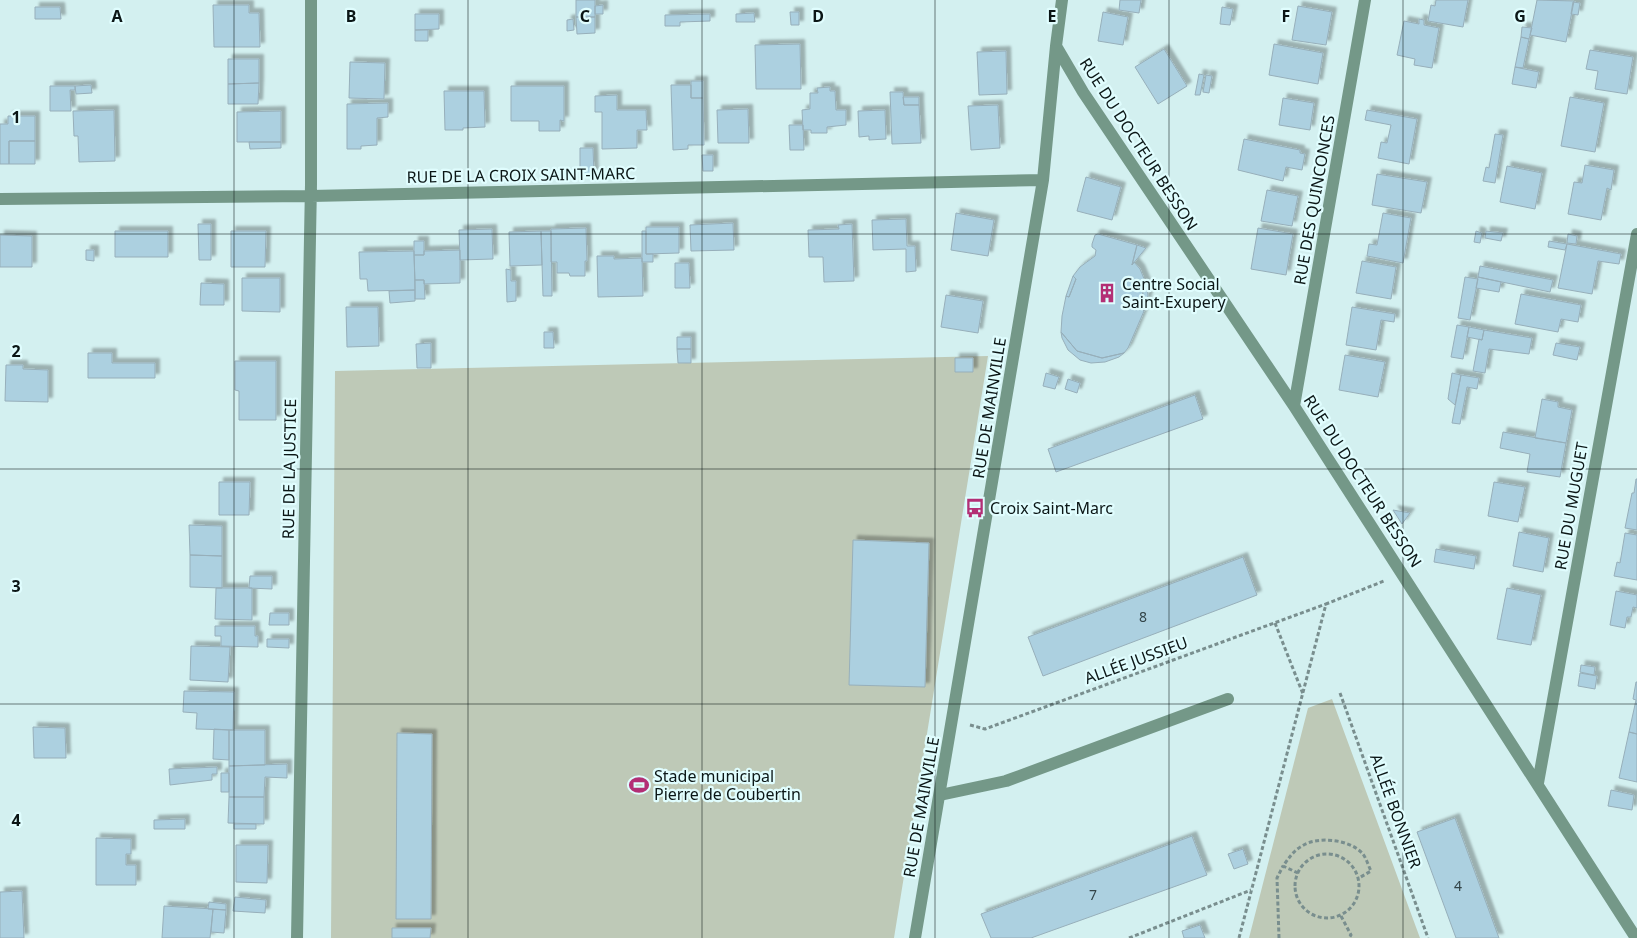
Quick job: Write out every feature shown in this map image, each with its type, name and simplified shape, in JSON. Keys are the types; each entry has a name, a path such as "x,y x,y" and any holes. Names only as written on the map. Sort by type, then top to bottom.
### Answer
{"street":[{"name":"RUE DE LA JUSTICE","path":"297,938 311,196 311,0"},
{"name":"RUE DE MAINVILLE","path":"915,938 1043,180 1062,0"},
{"name":"RUE DES QUINCONCES","path":"1294,406 1365,0"},
{"name":"RUE DU DOCTEUR BESSON","path":"1056,46 1083,92 1294,406 1636,938"},
{"name":"RUE DE LA CROIX SAINT-MARC","path":"0,199 311,196 1043,180"},
{"name":"RUE DU MUGUET","path":"1538,783 1637,234"},
{"path":"940,795 1006,781 1228,698"}],"path":[{"name":"ALLÉE JUSSIEU","path":"953,720 985,729 1403,574"},
{"path":"1239,938 1326,604"},
{"path":"1275,622 1303,694"},
{"name":"ALLÉE BONNIER","path":"1340,693 1428,938"},
{"path":"1280,938 1278,878 1292,853 1303,845 1318,841 1346,844 1362,853 1371,871 1359,878"},
{"path":"1336,854 1346,859 1359,878 1360,889 1356,900 1350,909 1341,916 1318,917 1309,913 1296,897 1294,887 1298,873 1307,860 1316,855 1336,854"},
{"path":"1284,866 1298,873"},
{"path":"1129,938 1251,890"},
{"path":"1341,916 1351,935 1349,938"}],"green space":[{"path":"988,356 894,938 331,938 335,371"},
{"path":"1332,699 1420,938 1249,938 1308,708"}],"building":[{"path":"576,0 595,0 595,17 576,17"},
{"path":"1120,0 1141,0 1139,13 1119,10"},
{"path":"1436,0 1468,0 1463,27 1428,21 1431,5 1435,6"},
{"path":"1537,0 1574,1 1566,42 1530,35"},
{"path":"1573,2 1580,3 1578,15 1571,14"},
{"path":"213,5 249,5 249,13 259,13 260,47 214,47"},
{"path":"603,5 603,14 595,14 595,6"},
{"path":"1298,6 1332,12 1326,45 1292,40"},
{"path":"35,7 60,7 61,19 35,19"},
{"path":"1222,7 1233,9 1230,25 1220,24"},
{"path":"790,12 799,12 799,25 791,25"},
{"path":"1103,12 1128,17 1123,45 1098,41"},
{"path":"754,13 755,22 736,22 736,14"},
{"path":"415,14 439,14 439,29 415,30"},
{"path":"710,14 710,21 680,22 680,26 665,26 665,15"},
{"path":"576,17 595,17 595,33 577,34"},
{"path":"573,19 574,30 567,31 567,20"},
{"path":"1419,19 1424,20 1424,25 1439,28 1432,68 1414,65 1415,59 1397,55 1404,21 1419,24"},
{"path":"1522,27 1532,28 1529,39 1521,37"},
{"path":"415,30 428,30 428,41 415,41"},
{"path":"1521,37 1529,39 1523,68 1515,67"},
{"path":"800,44 801,89 756,89 755,45"},
{"path":"1274,44 1323,53 1318,84 1269,75"},
{"path":"1164,49 1187,86 1158,104 1135,67"},
{"path":"1590,50 1633,57 1627,94 1595,89 1598,71 1586,69"},
{"path":"1006,51 1007,94 979,95 977,52"},
{"path":"228,59 259,59 259,83 228,84"},
{"path":"350,62 385,63 384,99 349,98"},
{"path":"1515,67 1539,72 1536,88 1512,84"},
{"path":"1199,74 1204,75 1200,95 1195,95"},
{"path":"1206,75 1212,76 1209,93 1203,92"},
{"path":"691,81 703,81 703,98 691,98"},
{"path":"259,83 258,104 228,104 228,84"},
{"path":"91,85 92,93 76,94 75,86"},
{"path":"671,85 691,85 691,98 703,98 704,145 688,145 688,149 673,150"},
{"path":"50,86 75,86 75,90 70,90 71,111 50,111"},
{"path":"511,86 564,86 564,121 560,120 560,131 539,131 539,121 511,121"},
{"path":"830,87 830,91 835,91 836,110 846,110 846,125 827,127 827,133 811,133 811,130 803,130 802,110 810,109 810,93 818,93 817,88"},
{"path":"444,91 484,91 485,127 445,130"},
{"path":"890,92 903,92 904,105 919,105 921,143 892,144"},
{"path":"617,95 617,110 646,110 647,130 637,130 637,148 602,149 602,112 595,112 595,96"},
{"path":"903,97 919,97 919,105 904,105"},
{"path":"1570,97 1604,103 1595,152 1561,146"},
{"path":"1283,98 1314,103 1310,130 1279,125"},
{"path":"388,103 388,117 377,118 377,145 361,146 361,149 347,149 347,104"},
{"path":"998,105 1000,148 971,150 968,106"},
{"path":"748,109 749,143 718,143 717,110"},
{"path":"114,110 115,161 79,162 78,136 74,136 73,111"},
{"path":"885,110 886,139 869,140 869,136 859,137 858,111"},
{"path":"1367,110 1417,119 1409,164 1378,158 1381,142 1387,143 1391,125 1365,120"},
{"path":"281,111 281,142 237,142 237,112"},
{"path":"8,116 35,116 35,141 9,141 9,164 0,164 0,124 8,124"},
{"path":"789,125 803,125 804,150 790,150"},
{"path":"1495,134 1503,135 1495,183 1483,181 1486,167 1489,168"},
{"path":"1244,139 1300,150 1300,153 1305,154 1302,170 1286,167 1283,181 1238,170"},
{"path":"9,141 35,141 35,164 9,164"},
{"path":"249,142 281,142 281,148 250,149"},
{"path":"580,148 593,148 594,174 580,175"},
{"path":"702,155 713,155 713,171 703,171"},
{"path":"1585,165 1614,170 1611,190 1607,188 1601,220 1568,214 1574,182 1582,183"},
{"path":"1507,166 1542,173 1535,209 1500,202"},
{"path":"1377,174 1427,182 1421,213 1372,205"},
{"path":"1086,177 1121,187 1112,220 1077,211"},
{"path":"1267,190 1298,196 1292,226 1261,221"},
{"path":"956,213 994,220 988,256 951,250"},
{"path":"1383,213 1411,218 1403,263 1367,256 1369,244 1377,245"},
{"path":"906,219 907,246 915,246 916,271 906,272 906,249 873,250 872,220"},
{"path":"733,223 734,250 691,251 690,225"},
{"path":"198,224 211,224 211,260 199,260"},
{"path":"852,224 854,281 824,282 823,257 809,257 808,230 839,229 838,225"},
{"path":"646,227 679,227 679,253 646,254"},
{"path":"586,228 587,261 585,261 585,276 570,276 569,273 557,273 557,262 551,262 551,229"},
{"path":"1258,228 1293,234 1286,275 1251,269"},
{"path":"492,229 493,259 460,260 459,230"},
{"path":"115,231 168,231 168,257 115,257"},
{"path":"231,231 266,231 265,267 231,267"},
{"path":"541,231 542,265 510,266 509,232"},
{"path":"541,231 551,231 552,296 543,296"},
{"path":"642,231 646,231 646,254 653,254 653,262 642,262"},
{"path":"1476,231 1482,233 1480,243 1474,242"},
{"path":"1486,231 1503,233 1501,241 1485,238"},
{"name":"Centre Social Saint-Exupery","path":"1098,234 1137,245 1132,265 1134,262 1140,269 1147,286 1144,285 1141,305 1144,311 1128,348 1124,353 1102,358 1077,351 1061,332 1066,296 1069,297 1076,279 1073,276 1080,267 1095,256 1096,250 1092,247 1092,244 1095,235"},
{"path":"1568,234 1577,236 1576,244 1567,243"},
{"path":"0,235 32,236 32,267 0,267"},
{"path":"414,241 424,241 424,255 414,255"},
{"path":"1549,241 1567,244 1565,250 1548,247"},
{"path":"1567,244 1621,254 1619,264 1598,261 1592,294 1558,288"},
{"path":"1137,245 1146,248 1132,265"},
{"path":"86,250 94,250 94,261 86,260"},
{"path":"460,250 460,283 424,284 424,280 415,280 414,255 424,255 424,251"},
{"path":"414,251 415,290 368,291 367,279 360,279 359,252"},
{"path":"597,256 614,256 614,259 642,258 643,296 598,297"},
{"path":"1362,261 1396,267 1391,299 1356,293"},
{"path":"675,263 689,263 690,288 675,288"},
{"path":"1480,266 1553,280 1550,292 1478,277"},
{"path":"506,269 511,270 511,281 516,281 516,301 507,302"},
{"path":"1073,276 1076,279 1069,297 1066,296"},
{"path":"1465,277 1478,279 1470,320 1458,318"},
{"path":"1478,277 1501,282 1499,292 1476,288"},
{"path":"242,278 280,278 280,312 242,311"},
{"path":"415,280 424,280 425,299 415,299"},
{"path":"201,283 224,284 224,305 200,305"},
{"path":"1144,285 1147,286 1148,296 1144,311 1141,305"},
{"path":"415,290 415,301 390,303 389,291"},
{"path":"1521,294 1581,305 1578,322 1561,319 1558,332 1515,324"},
{"path":"946,295 983,301 978,333 941,327"},
{"path":"346,307 378,307 379,346 347,347"},
{"path":"1352,307 1395,314 1394,322 1381,320 1376,350 1346,345"},
{"path":"1457,325 1469,327 1463,359 1451,357"},
{"path":"1469,327 1484,330 1482,340 1467,337"},
{"path":"1484,330 1532,338 1529,354 1489,349 1485,373 1473,371 1479,339 1482,340"},
{"path":"544,332 553,332 554,348 544,348"},
{"path":"1061,332 1077,351 1102,358 1124,353 1105,362 1091,363 1080,360 1068,350"},
{"path":"677,337 691,337 691,349 677,349"},
{"path":"431,343 431,368 417,368 416,344"},
{"path":"1556,343 1580,347 1577,360 1553,355"},
{"path":"677,349 691,349 691,363 678,363"},
{"path":"88,353 112,353 112,363 155,363 155,378 88,378"},
{"path":"1345,355 1385,362 1378,397 1339,390"},
{"path":"955,358 973,358 973,372 955,372"},
{"path":"235,361 276,361 276,420 239,420 239,391 235,390"},
{"path":"6,365 23,365 23,369 48,370 48,402 5,401"},
{"path":"1046,373 1059,377 1055,389 1043,386"},
{"path":"1452,373 1461,375 1455,405 1448,399"},
{"path":"1461,375 1479,378 1477,389 1467,387 1460,424 1452,423"},
{"path":"1068,379 1080,383 1077,393 1065,389"},
{"path":"1195,395 1203,419 1056,472 1048,449"},
{"path":"1542,399 1558,402 1558,407 1572,410 1566,443 1535,438"},
{"path":"1503,432 1566,443 1560,477 1527,472 1530,454 1500,448"},
{"path":"1637,479 1637,530 1625,528"},
{"path":"219,482 250,482 249,515 219,515"},
{"path":"1494,482 1525,487 1518,522 1488,516"},
{"path":"1393,510 1410,513 1402,524"},
{"path":"189,525 222,526 222,556 190,555"},
{"path":"1519,532 1549,538 1543,572 1513,566"},
{"path":"1625,533 1637,535 1637,580 1614,576 1617,562 1620,563"},
{"path":"853,540 929,543 925,687 849,685"},
{"path":"1436,549 1476,556 1474,569 1434,562"},
{"path":"190,555 222,556 222,588 190,587"},
{"path":"1243,557 1257,595 1043,676 1028,637"},
{"path":"250,576 272,576 272,589 249,588"},
{"path":"216,588 252,588 252,620 215,619"},
{"path":"1507,588 1541,595 1531,645 1497,639"},
{"path":"1616,591 1637,595 1637,608 1633,607 1631,617 1627,617 1625,628 1610,625"},
{"path":"270,613 289,613 289,625 269,625"},
{"path":"215,626 255,626 255,636 258,636 258,647 221,646 221,636 215,636"},
{"path":"267,639 289,639 289,648 267,647"},
{"path":"191,646 230,647 228,682 190,680"},
{"path":"1581,665 1595,667 1594,675 1580,672"},
{"path":"1580,673 1597,676 1595,689 1578,686"},
{"path":"1636,682 1637,734 1629,732 1636,700 1633,699"},
{"path":"184,691 234,692 233,730 196,729 197,713 183,712"},
{"path":"33,727 65,728 66,758 34,758"},
{"path":"214,729 229,730 229,760 213,759"},
{"path":"229,730 265,730 265,765 229,766"},
{"path":"1629,732 1637,734 1637,782 1619,778"},
{"path":"397,733 432,734 431,919 396,919"},
{"path":"287,764 287,778 265,777 264,797 229,797 229,766"},
{"path":"217,767 217,774 212,774 212,780 170,785 169,769"},
{"path":"221,773 229,773 229,792 221,792"},
{"path":"1611,790 1634,795 1632,810 1608,806"},
{"path":"229,797 264,797 264,824 228,823"},
{"path":"1455,818 1499,938 1456,938 1417,832"},
{"path":"185,819 185,829 154,829 154,820"},
{"path":"234,824 256,824 256,829 234,829"},
{"path":"1192,836 1207,875 1031,938 991,938 981,914"},
{"path":"96,838 131,839 131,854 126,854 126,865 136,865 136,885 96,885"},
{"path":"236,845 268,845 267,883 236,882"},
{"path":"1243,849 1248,864 1234,869 1228,854"},
{"path":"22,891 24,938 0,938 0,892"},
{"path":"235,897 266,900 265,913 233,911"},
{"path":"209,902 226,904 226,910 208,909"},
{"path":"164,906 213,909 210,938 162,938"},
{"path":"213,909 226,910 224,933 211,932"},
{"path":"1200,925 1205,938 1184,938 1182,931"},
{"path":"392,928 431,928 430,938 392,938"}],"place":[{"name":"Centre Social Saint-Exupery","path":"1107,293"},
{"name":"Croix Saint-Marc","path":"975,508"},
{"name":"Stade municipal Pierre de Coubertin","path":"639,785"}]}
